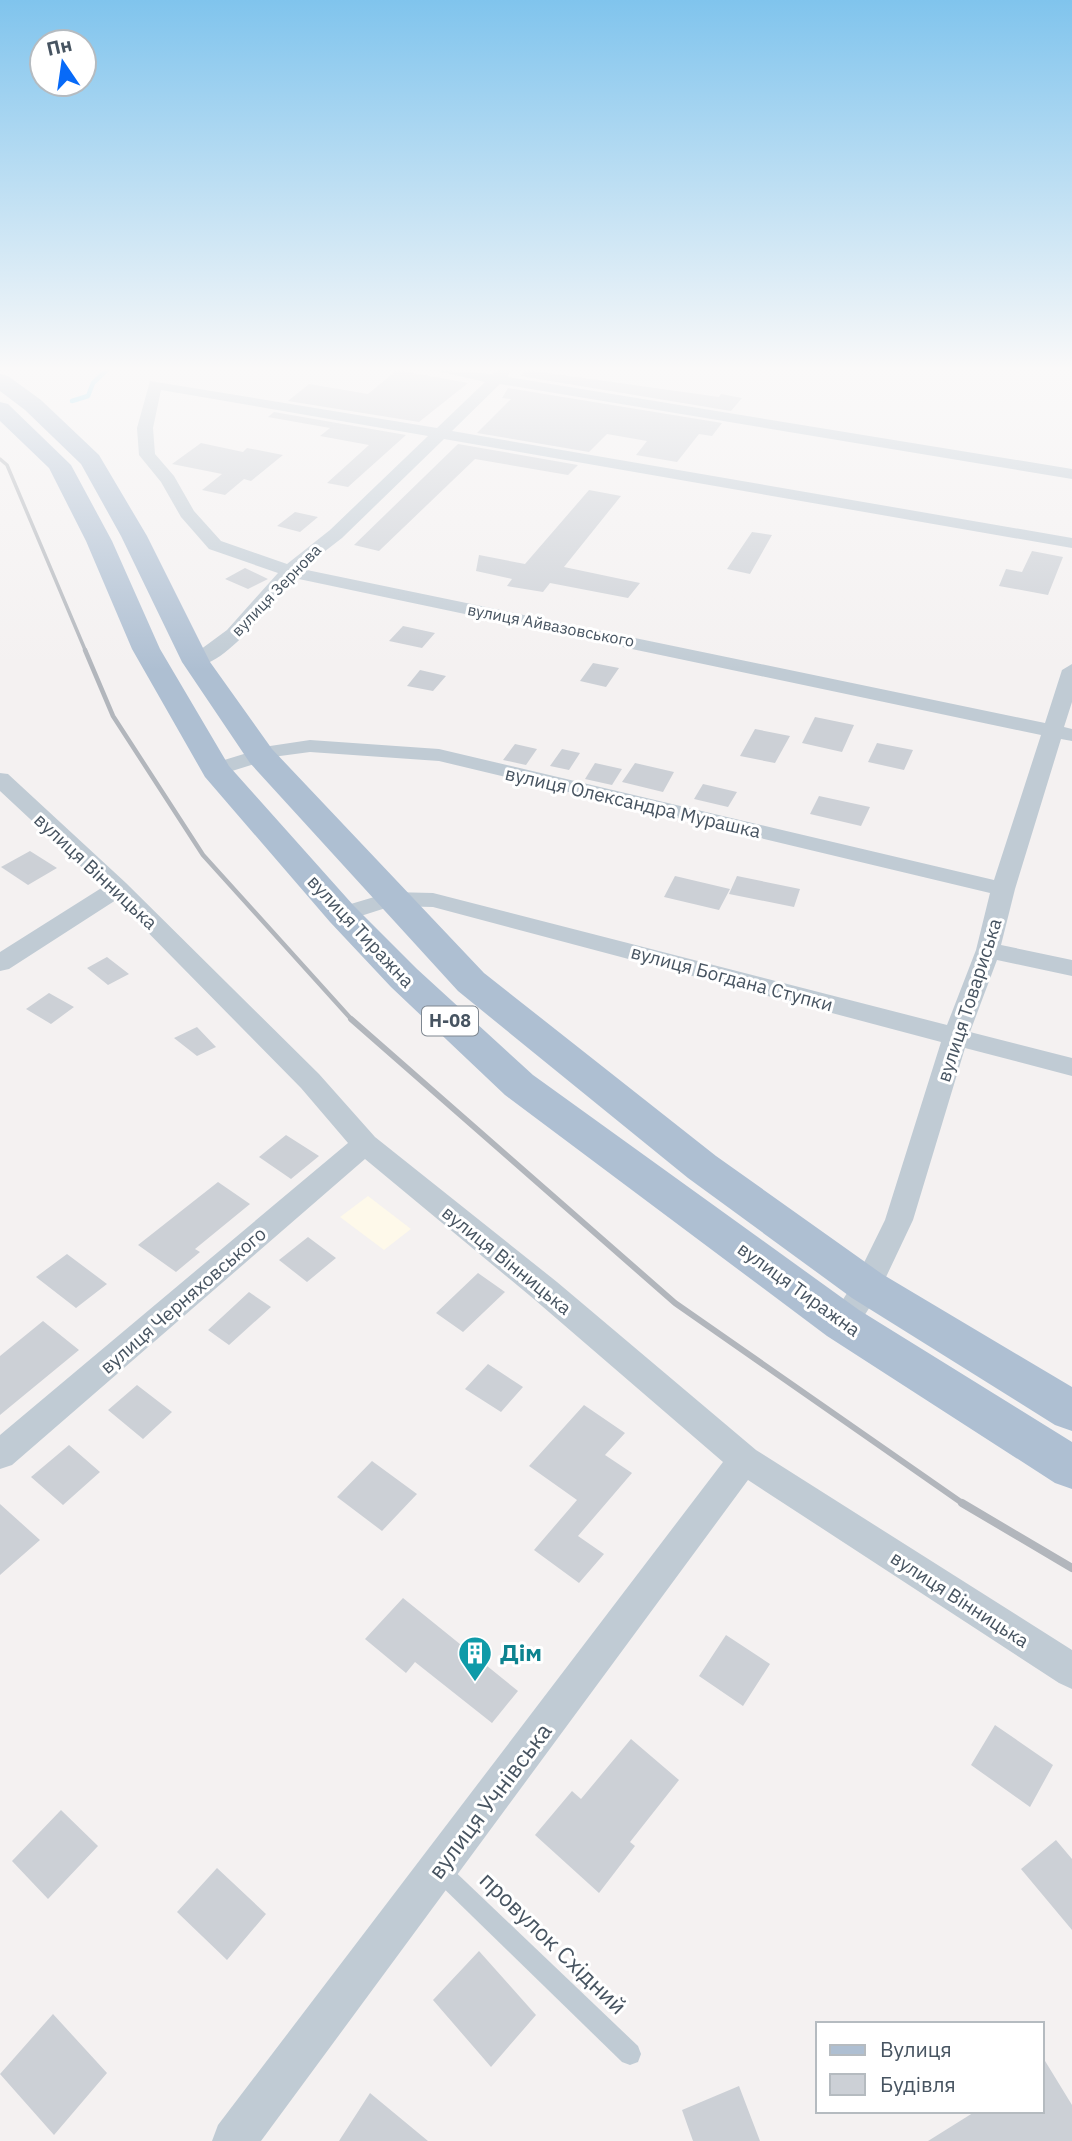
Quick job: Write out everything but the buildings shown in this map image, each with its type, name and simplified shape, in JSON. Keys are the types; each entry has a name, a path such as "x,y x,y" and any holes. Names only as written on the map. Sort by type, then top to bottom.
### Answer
{"main road":[{"name":"вулиця Тиражна","path":"62,470 99,541 146,649 216,770 342,914 404,978 519,1085 843,1323 1072,1468"},
{"name":"Н-08","path":"97,470 134,536 196,662 261,756 391,899 471,982 562,1058 702,1167 867,1286 1072,1411"}],"street":[{"name":"вулиця Айвазовського","path":"160,470 187,513 215,545 291,572 1062,733"},
{"name":"вулиця Зернова","path":"196,662 226,642 308,551 336,534 403,470"},
{"path":"653,470 1072,543"},
{"path":"1048,470 1072,474"},
{"name":"вулиця Товариська","path":"843,1323 867,1286 899,1220 956,1036 988,950 1003,889 1062,733 1072,670"},
{"name":"вулиця Олександра Мурашка","path":"261,756 295,747 329,745 439,755 1003,889"},
{"path":"216,770 261,756"},
{"name":"вулиця Вінницька","path":"0,779 118,888 310,1081 365,1144 546,1291 744,1460 1072,1671"},
{"path":"0,963 118,888"},
{"name":"вулиця Богдана Ступки","path":"342,914 391,899 432,900 1072,1067"},
{"path":"988,950 1072,968"},
{"name":"вулиця Черняховського","path":"0,1455 365,1144"},
{"name":"вулиця Учнівська","path":"244,2137 744,1460"}],"lane":[{"name":"провулок Східний","path":"439,1870 630,2054"}],"shaded area":[{"path":"368,1196 411,1229 384,1250 340,1217"}],"railway":[{"path":"9,470 86,652"},
{"path":"85,650 113,716 203,855 352,1020"},
{"path":"352,1020 675,1303 963,1504"},
{"path":"963,1504 1072,1568"}],"place":[{"name":"Дім","path":"475,1683"}]}
